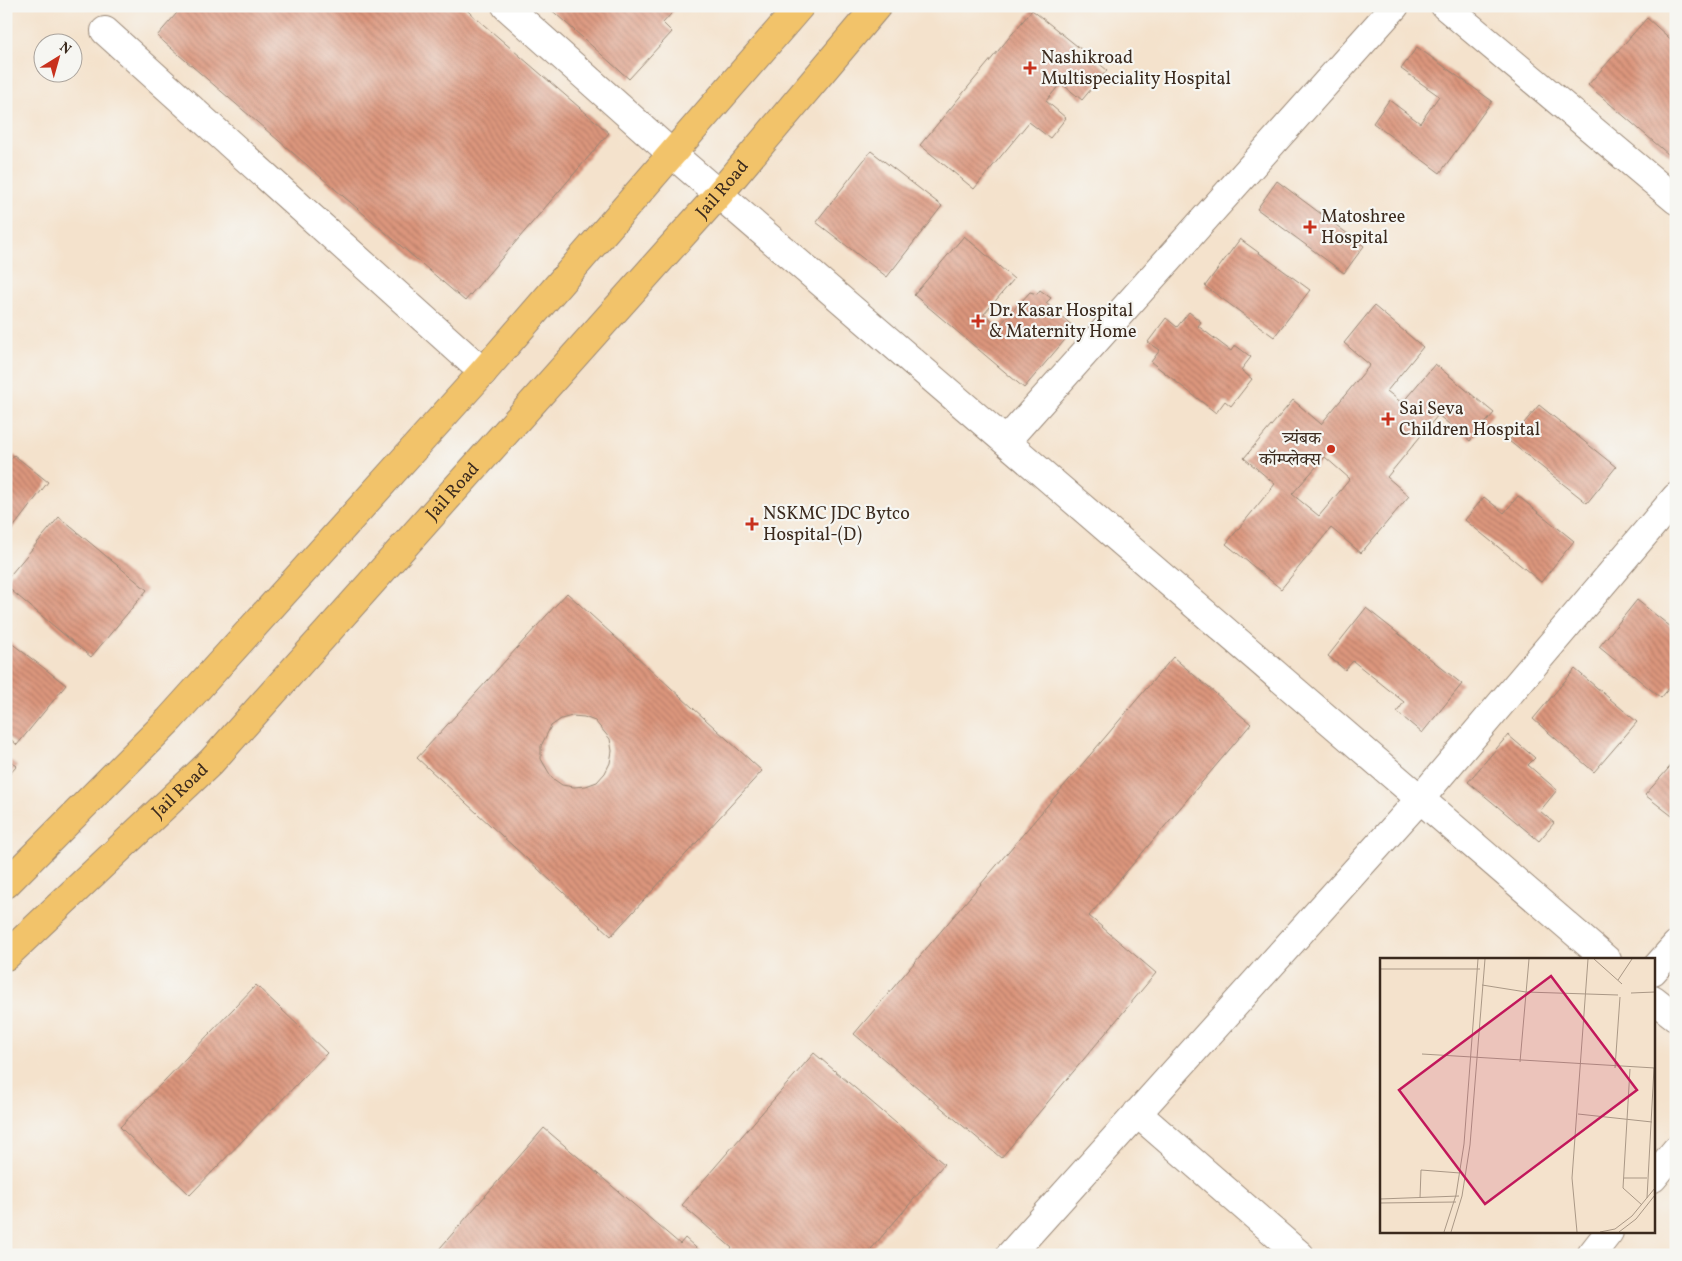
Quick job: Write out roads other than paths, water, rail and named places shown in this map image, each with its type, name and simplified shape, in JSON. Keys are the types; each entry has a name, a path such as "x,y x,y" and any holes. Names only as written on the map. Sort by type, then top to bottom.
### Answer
{"main road":[{"path":"6,884 170,719 483,372 800,6"},
{"name":"Jail Road","path":"6,956 211,762 719,194 878,6"}],"street":[{"path":"506,6 671,153 1605,958"},
{"path":"1006,441 1395,6"},
{"path":"1445,6 1676,200"},
{"path":"106,31 483,372"},
{"path":"1010,1255 1420,799 1676,497"},
{"path":"1654,970 1676,945"},
{"path":"1654,1000 1676,1017"},
{"path":"1137,1113 1300,1255"},
{"path":"1654,1177 1676,1150"},
{"path":"1590,1255 1607,1234"}],"place":[{"name":"Nashikroad Multispeciality Hospital","path":"1030,68"},
{"name":"Matoshree Hospital","path":"1310,227"},
{"name":"Dr. Kasar Hospital & Maternity Home","path":"978,321"},
{"name":"Sai Seva Children Hospital","path":"1388,419"},
{"name":"त्र्यंबक कॉम्प्लेक्स","path":"1331,449"},
{"name":"NSKMC JDC Bytco Hospital-(D)","path":"752,524"}]}
